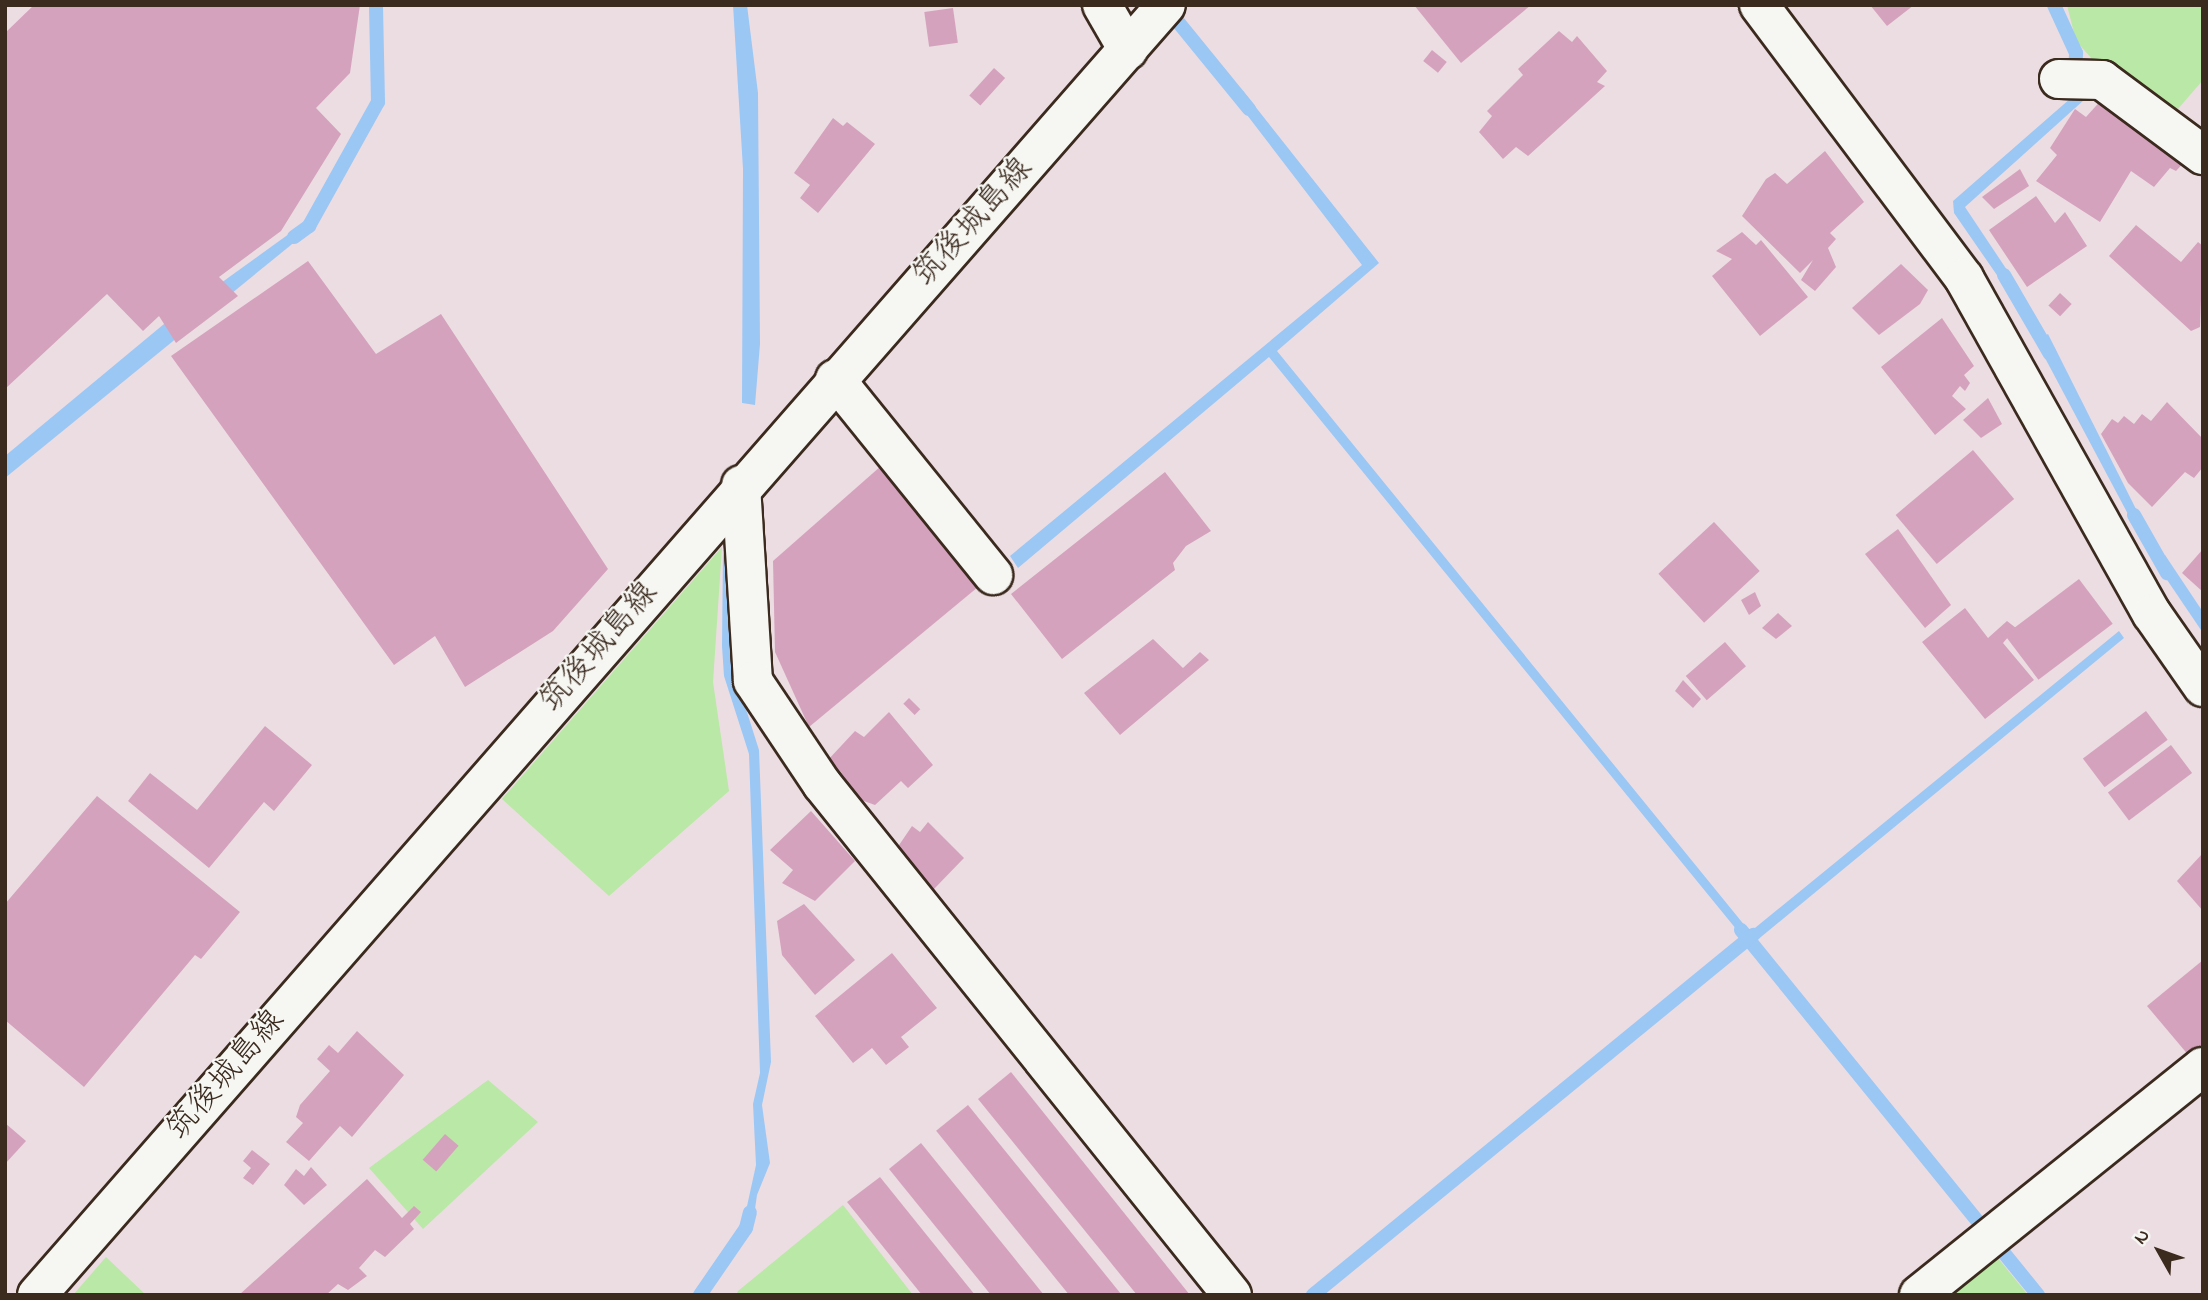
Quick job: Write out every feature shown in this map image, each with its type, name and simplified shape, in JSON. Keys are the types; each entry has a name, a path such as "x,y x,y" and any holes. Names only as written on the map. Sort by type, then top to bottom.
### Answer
{"street":[{"path":"1102,5 1128,50"},
{"name":"筑後城島線","path":"37,1295 741,485 1166,5"},
{"path":"1759,5 1964,278 2152,614 2203,687"},
{"path":"2059,79 2102,80 2203,155"},
{"path":"835,379 993,575"},
{"path":"741,485 753,681 822,784 1232,1295"},
{"path":"1919,1295 2203,1067"}],"green space":[{"path":"2067,5 2203,5 2203,80 2171,117 2093,60 2076,41"},
{"path":"722,547 713,682 729,791 609,896 502,799"},
{"path":"488,1080 538,1122 423,1229 369,1168"},
{"path":"843,1205 913,1295 736,1295 738,1291"},
{"path":"1993,1252 2028,1295 1943,1295"},
{"path":"106,1257 146,1295 73,1295"}],"water":[{"path":"733,5 747,5 758,93 760,344 755,405 742,403 743,169"},
{"path":"1243,91 1379,263 1277,351 1750,932 2119,631 2124,638 1750,946 1269,357 1018,568 1010,556 1362,265 1234,98"},
{"path":"2079,91 2084,100 1965,207 2019,288 2010,294 1954,213 1953,201"},
{"path":"300,226 309,226 302,236 5,478 5,456 164,324"},
{"path":"2048,334 2146,529 2138,533 2036,341"},
{"path":"734,543 732,665 759,750 771,1062 762,1105 770,1163 757,1195 752,1230 742,1229 756,1165 753,1104 760,1073 749,754 724,676 722,646 723,550"},
{"path":"2165,555 2203,612 2203,633 2155,562"}],"building":[{"path":"34,5 360,5 350,73 316,108 341,134 281,231 219,277 238,296 176,343 159,316 143,331 107,294 5,389 5,33"},
{"path":"1414,5 1531,5 1461,63"},
{"path":"1870,5 1914,5 1887,26"},
{"path":"953,8 958,43 929,47 924,12"},
{"path":"1559,31 1572,42 1577,36 1607,71 1597,82 1605,86 1528,156 1516,147 1503,159 1479,132 1492,116 1487,111 1523,75 1518,69"},
{"path":"1432,50 1447,62 1438,73 1423,61"},
{"path":"994,68 1005,78 980,106 969,95"},
{"path":"2104,97 2187,159 2176,171 2170,168 2154,187 2131,171 2100,222 2036,181 2057,155 2050,148 2075,109 2086,117"},
{"path":"833,118 843,126 847,122 875,144 818,213 800,198 810,185 794,173"},
{"path":"1825,151 1864,202 1830,233 1836,239 1828,248 1836,267 1815,291 1801,280 1813,260 1800,273 1742,216 1766,179 1775,173 1787,184"},
{"path":"2020,169 2029,186 1994,209 1982,197"},
{"path":"2036,196 2055,223 2065,212 2087,246 2027,287 1989,230"},
{"path":"2136,225 2181,262 2198,242 2203,246 2200,327 2191,331 2109,256"},
{"path":"1742,232 1756,245 1761,240 1808,297 1760,336 1712,276 1732,259 1716,251"},
{"path":"308,261 376,354 441,314 608,569 553,631 465,687 435,636 394,665 171,356"},
{"path":"1901,264 1928,290 1920,304 1879,335 1852,308"},
{"path":"2060,293 2072,304 2060,316 2048,305"},
{"path":"1942,318 1974,366 1964,375 1970,383 1965,391 1960,386 1952,396 1966,409 1935,435 1881,367"},
{"path":"1988,398 2002,424 1981,438 1963,420"},
{"path":"2167,402 2203,439 2203,467 2194,478 2185,472 2152,507 2128,483 2101,434 2112,419 2118,423 2124,416 2134,424 2142,414 2151,421"},
{"path":"1973,450 2014,499 1937,564 1896,515"},
{"path":"881,466 978,587 809,727 775,652 773,561"},
{"path":"1165,472 1211,531 1186,546 1173,563 1175,570 1062,659 1011,594"},
{"path":"1714,522 1760,571 1704,623 1658,574"},
{"path":"1898,529 1951,605 1925,628 1865,554"},
{"path":"2203,549 2203,592 2182,573"},
{"path":"2079,579 2113,624 2038,680 2005,635"},
{"path":"1755,592 1761,606 1749,615 1741,600"},
{"path":"1965,608 1988,638 2007,621 2016,628 2003,643 2034,680 1985,719 1922,642"},
{"path":"1778,613 1792,626 1776,639 1762,628"},
{"path":"1153,639 1183,668 1200,652 1209,660 1120,735 1084,693"},
{"path":"1725,642 1746,666 1707,700 1686,676"},
{"path":"1683,680 1701,699 1693,708 1675,691"},
{"path":"909,698 920,709 915,715 903,704"},
{"path":"2146,711 2168,740 2105,787 2083,759"},
{"path":"889,712 933,765 908,788 901,781 875,805 861,800 827,761 855,731 864,737"},
{"path":"265,726 312,765 274,811 264,802 209,868 128,801 150,773 197,810"},
{"path":"2171,745 2192,773 2129,820 2108,793"},
{"path":"97,796 240,912 201,959 195,955 84,1087 5,1020 5,904"},
{"path":"811,811 855,861 815,901 782,883 793,870 770,850"},
{"path":"928,822 964,858 933,890 893,854 912,826 920,832"},
{"path":"2203,853 2203,911 2177,881"},
{"path":"804,904 855,960 815,995 782,955 777,921"},
{"path":"892,953 937,1008 901,1037 909,1047 886,1065 872,1048 853,1063 815,1016"},
{"path":"2203,960 2203,1047 2190,1057 2147,1006"},
{"path":"357,1031 404,1075 352,1137 340,1126 309,1161 286,1142 303,1123 296,1117 300,1105 330,1071 317,1059 329,1045 338,1053"},
{"path":"1011,1072 1190,1295 1137,1295 978,1099"},
{"path":"968,1105 1122,1295 1069,1295 936,1131"},
{"path":"5,1123 26,1141 5,1164"},
{"path":"445,1134 459,1146 436,1171 423,1160"},
{"path":"921,1143 1044,1295 991,1295 889,1169"},
{"path":"252,1150 270,1164 253,1185 243,1178 251,1168 243,1161"},
{"path":"311,1167 327,1185 304,1205 284,1185 296,1169 304,1176"},
{"path":"880,1177 975,1295 922,1295 847,1202"},
{"path":"367,1179 402,1218 414,1206 421,1212 410,1224 414,1229 385,1257 375,1250 359,1268 367,1276 348,1290 338,1284 326,1295 239,1295"}],"waterway":[{"path":"294,237 309,226 378,102 376,5"},
{"path":"2054,5 2076,53 2075,78"},
{"path":"1165,6 1249,109"},
{"path":"2004,275 2050,354"},
{"path":"2134,515 2167,573"},
{"path":"1741,930 1985,1230"},
{"path":"1313,1295 1753,935"},
{"path":"700,1295 746,1228 750,1212"},
{"path":"1999,1247 2038,1295"}]}
